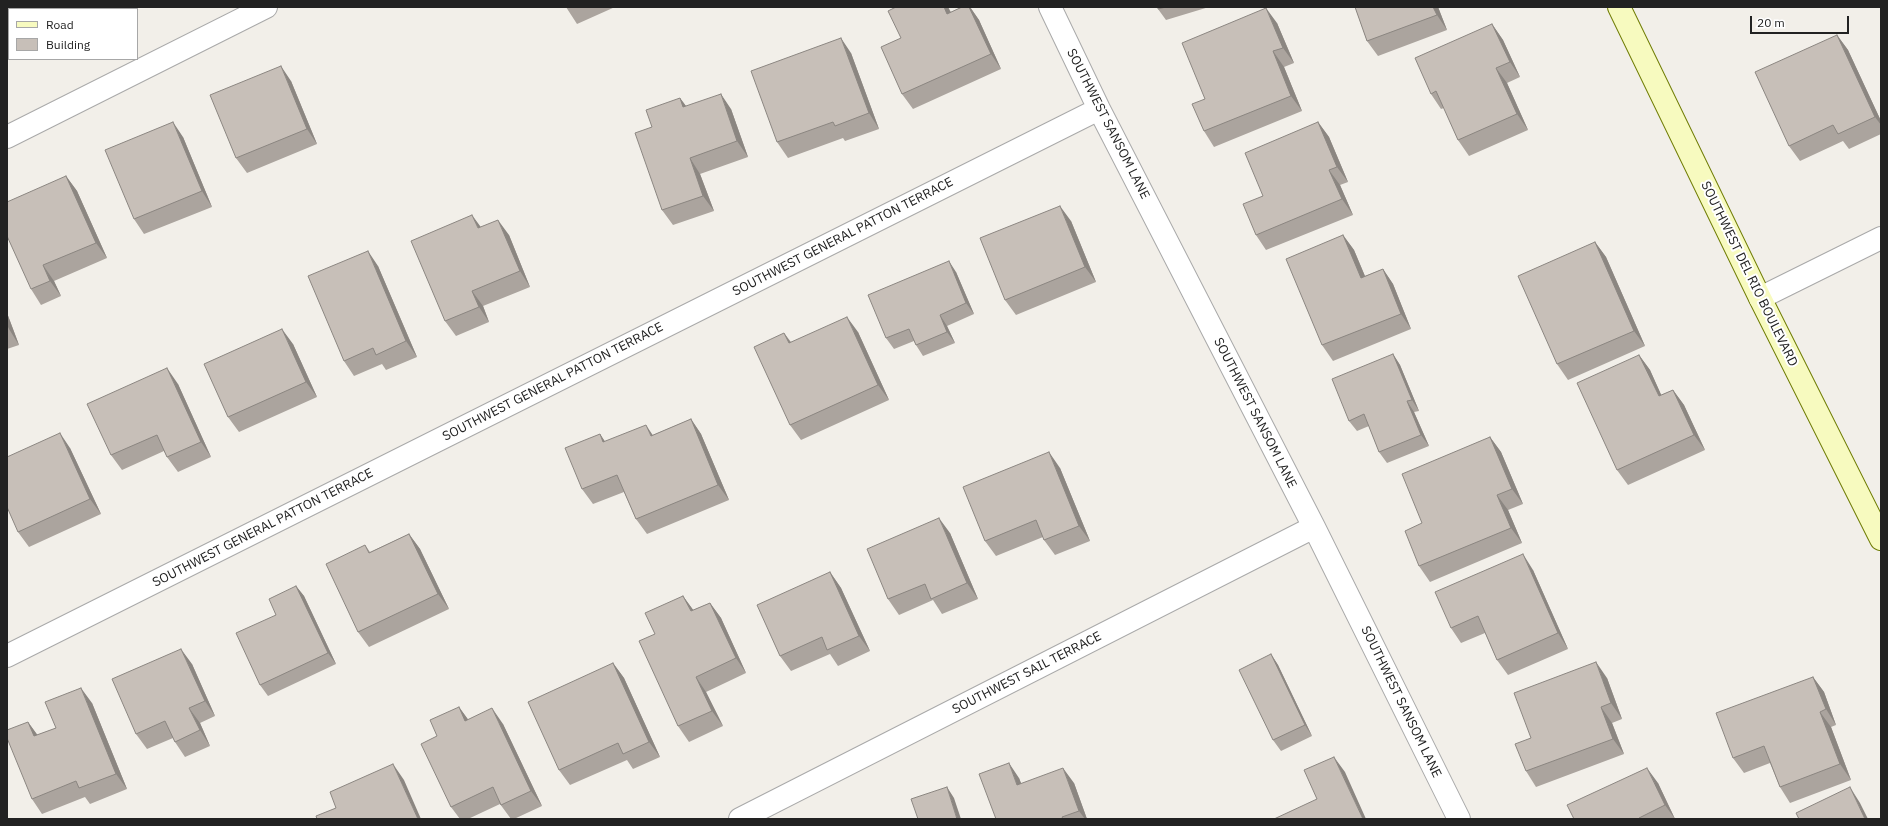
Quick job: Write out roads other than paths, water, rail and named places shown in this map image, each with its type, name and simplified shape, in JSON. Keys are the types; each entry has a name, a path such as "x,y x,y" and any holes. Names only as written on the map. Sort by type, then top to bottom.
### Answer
{"street":[{"path":"7,137 266,7"},
{"name":"SOUTHWEST SANSOM LANE","path":"1050,7 1099,109 1314,527 1459,819"},
{"name":"SOUTHWEST DEL RIO BOULEVARD","path":"1619,7 1760,298 1881,539"},
{"name":"SOUTHWEST GENERAL PATTON TERRACE","path":"7,656 1099,109"},
{"path":"1760,298 1881,238"},
{"name":"SOUTHWEST SAIL TERRACE","path":"740,819 1314,527"}]}
